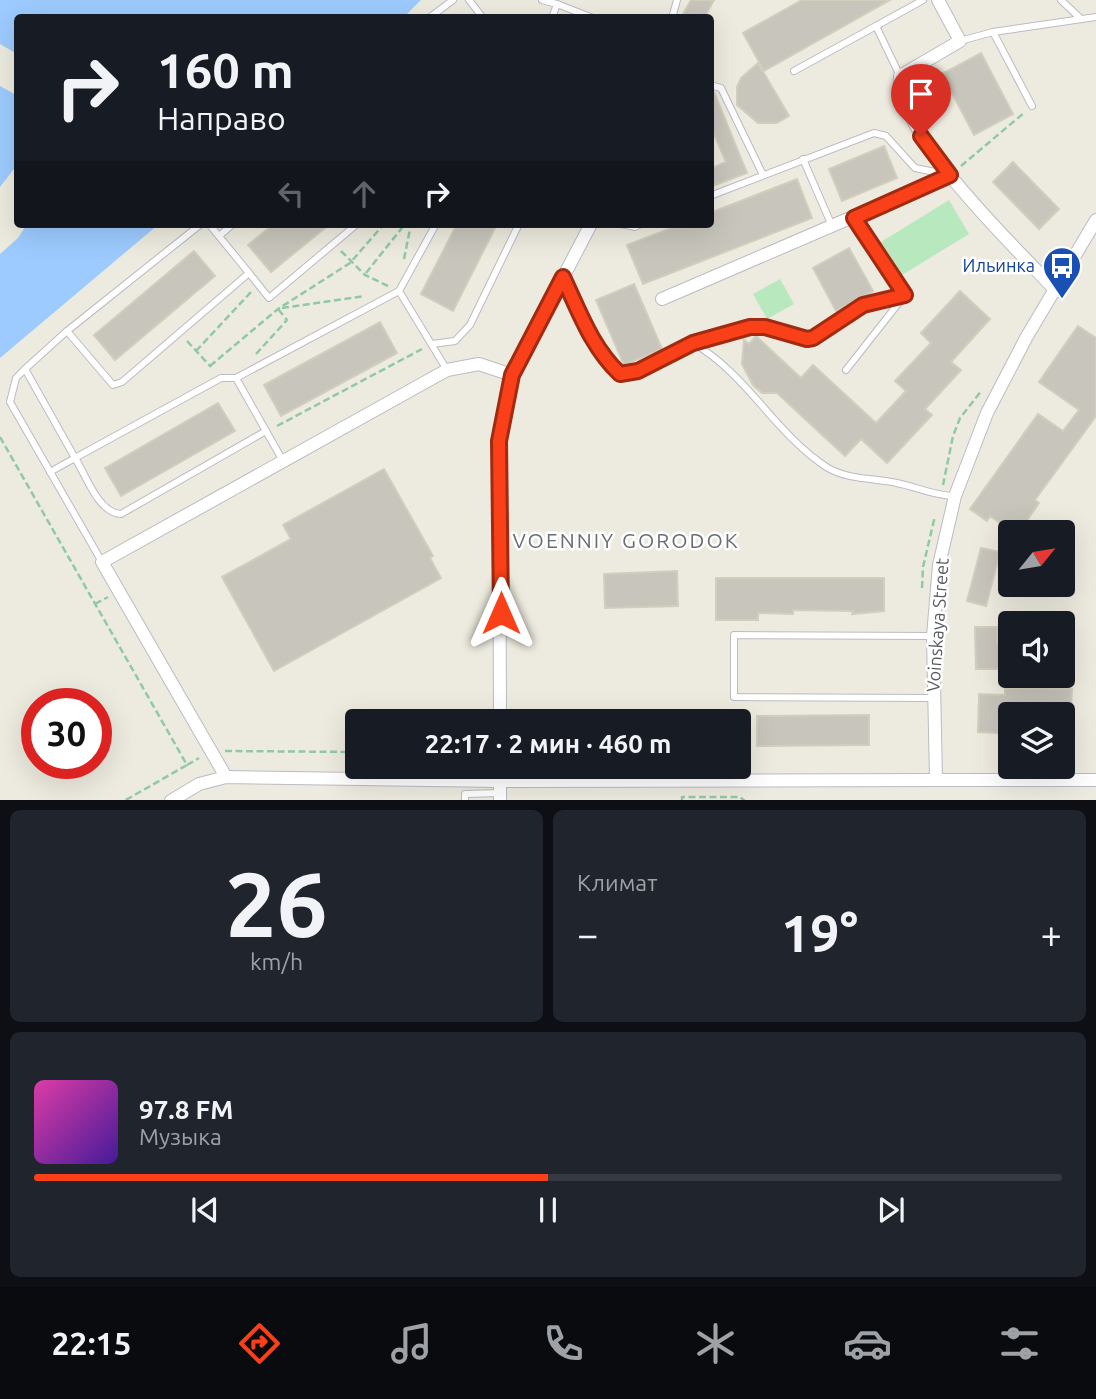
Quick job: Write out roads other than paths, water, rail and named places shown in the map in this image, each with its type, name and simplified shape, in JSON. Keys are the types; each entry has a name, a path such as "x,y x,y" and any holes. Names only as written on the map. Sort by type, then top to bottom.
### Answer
{"street":[{"path":"938,0 960,41 900,76 900,85 913,121 930,151 950,175 1056,291"},
{"path":"662,299 950,175"},
{"name":"Voinskaya Street","path":"936,780 932,698 933,636 939,565 955,496 987,413 1026,338 1096,220"},
{"path":"500,709 499,441 512,375 589,228"},
{"path":"226,777 102,562 447,370 480,365 512,375"},
{"path":"171,800 199,784 226,777 500,792 936,780 1096,780"}],"lane":[{"path":"434,14 453,0"},
{"path":"469,0 480,14"},
{"path":"542,0 583,14"},
{"path":"794,71 923,0"},
{"path":"1061,0 1081,19"},
{"path":"553,14 557,4"},
{"path":"960,41 993,32 1096,17"},
{"path":"876,26 900,76"},
{"path":"993,32 1032,106"},
{"path":"714,86 721,88 763,176"},
{"path":"714,194 874,134 886,136 915,168 950,175"},
{"path":"803,159 832,226"},
{"path":"854,218 905,295"},
{"path":"102,562 10,402 16,378 67,331 196,228"},
{"path":"212,228 269,298 352,228"},
{"path":"219,236 228,228"},
{"path":"50,472 221,378 236,377 399,290 434,228"},
{"path":"432,344 455,341 470,325 517,228"},
{"path":"67,331 113,385 134,374 249,273"},
{"path":"563,277 607,363 620,374 638,371 693,343 750,327 765,327 807,339 863,305 905,295"},
{"path":"399,290 447,370"},
{"path":"846,370 905,295"},
{"path":"693,343 729,369 797,441 830,469 858,478 897,483 940,496 955,496"},
{"path":"25,369 102,504 114,514 121,514 266,431"},
{"path":"236,377 283,461"},
{"path":"932,698 733,697 734,635 933,636"},
{"path":"465,800 465,794 500,792"}],"water":[{"path":"0,0 421,0 407,14 14,14 14,52 0,44"},
{"path":"0,86 14,94 14,169 0,187"},
{"path":"24,228 154,228 0,358 0,254 18,238"}],"place":[{"name":"Ильинка","path":"1062,300"}],"district":[{"name":"VOENNIY GORODOK","path":"626,541"}]}
